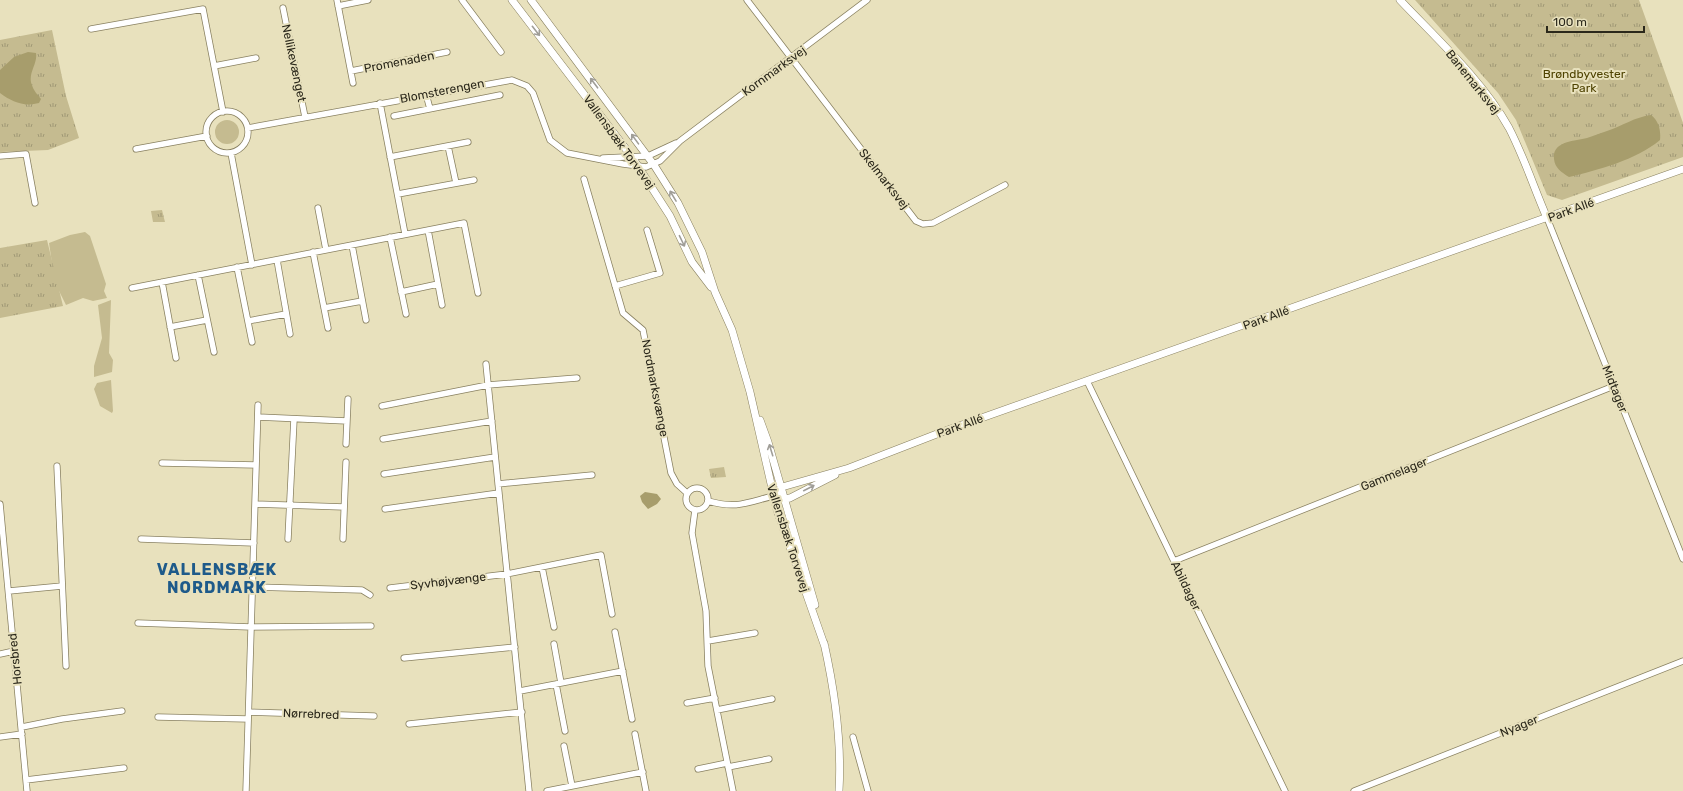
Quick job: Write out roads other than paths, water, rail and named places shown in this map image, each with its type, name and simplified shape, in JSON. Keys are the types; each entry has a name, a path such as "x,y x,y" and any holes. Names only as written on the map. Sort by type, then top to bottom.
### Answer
{"street":[{"name":"Promenaden","path":"353,82 337,3 368,0"},
{"path":"462,0 501,52"},
{"name":"Vallensbæk Torvevej","path":"512,0 639,167 670,216 692,262 715,292"},
{"name":"Vallensbæk Torvevej","path":"531,0 648,156 691,229 704,257 715,292 732,330 753,403 773,496 788,547 796,562 825,647"},
{"name":"Skelmarksvej","path":"747,0 916,221 923,224 933,223 1005,185"},
{"name":"Kornmarksvej","path":"654,165 680,141 791,59 867,0"},
{"name":"Banemarksvej","path":"1400,0 1473,79 1492,102 1508,128 1547,218"},
{"name":"Nellikevænget","path":"283,8 306,117"},
{"path":"91,29 203,9 223,112"},
{"name":"Promenaden","path":"351,71 447,52"},
{"path":"214,66 256,58"},
{"name":"Blomsterengen","path":"248,128 505,80 518,81 527,86 533,93 550,140 567,154 596,158 639,167 654,165"},
{"path":"426,94 430,109"},
{"path":"394,116 500,95"},
{"path":"380,103 405,234"},
{"path":"223,112 238,114 244,119 248,128 248,138 244,145 231,153 224,153 216,150 209,143 207,136 209,122 215,115 223,112"},
{"path":"136,149 207,136"},
{"name":"Kornmarksvej","path":"632,158 648,156 680,141"},
{"path":"390,158 468,142"},
{"path":"448,146 456,184"},
{"path":"231,153 252,265"},
{"path":"0,156 26,154 35,203"},
{"name":"Blomsterengen","path":"596,158 632,158"},
{"name":"Park Allé","path":"773,496 782,487 848,468 949,430 1683,169"},
{"name":"Nordmarksvænge","path":"584,179 623,313 643,330 671,473 677,484 687,493"},
{"path":"398,194 474,180"},
{"path":"318,208 326,250"},
{"name":"Midtager","path":"1547,218 1683,559"},
{"path":"132,288 464,223 478,293"},
{"path":"428,230 442,305"},
{"path":"615,286 660,273 647,230"},
{"path":"390,237 406,314"},
{"path":"352,245 366,320"},
{"path":"313,252 328,328"},
{"path":"277,260 290,334"},
{"path":"237,267 252,342"},
{"path":"198,275 214,352"},
{"path":"162,282 176,358"},
{"path":"401,292 438,284"},
{"path":"324,308 362,301"},
{"path":"248,321 286,314"},
{"path":"170,327 207,320"},
{"path":"486,364 529,791"},
{"path":"382,406 488,386 577,378"},
{"name":"Abildager","path":"1087,381 1285,791"},
{"name":"Gammelager","path":"1174,561 1614,386"},
{"path":"346,444 348,399"},
{"name":"Vallensbæk Torvevej","path":"753,403 768,442 782,487 816,606 832,678 839,722 839,791"},
{"path":"246,791 258,405"},
{"path":"258,417 347,421"},
{"path":"288,539 294,419"},
{"path":"383,439 492,421"},
{"path":"384,474 495,457"},
{"path":"343,539 346,462"},
{"path":"162,463 256,465"},
{"path":"57,466 66,666"},
{"name":"Park Allé","path":"785,499 848,468"},
{"path":"498,484 592,475"},
{"path":"693,488 701,488 707,494 708,501 705,507 695,510 688,505 686,497 687,493 693,488"},
{"path":"385,509 499,493"},
{"path":"708,501 725,506 735,506 773,496 785,499"},
{"name":"Horsbred","path":"0,504 2,550 8,591 27,791"},
{"path":"255,504 344,507"},
{"path":"695,510 692,533 706,611 708,666 733,791"},
{"path":"141,539 254,543"},
{"name":"Syvhøjvænge","path":"390,588 507,574 601,555 612,614"},
{"path":"542,567 554,627"},
{"path":"8,591 62,586"},
{"path":"252,587 362,590 370,595"},
{"path":"138,623 251,627 371,626"},
{"path":"615,632 632,719"},
{"path":"708,641 755,633"},
{"path":"554,644 565,731"},
{"path":"404,658 515,647"},
{"path":"0,654 14,651"},
{"name":"Nyager","path":"1354,791 1683,661"},
{"path":"520,691 623,670"},
{"path":"687,703 715,698"},
{"path":"717,710 772,699"},
{"path":"22,727 62,719 122,712"},
{"name":"Nørrebred","path":"249,712 374,716"},
{"path":"409,724 522,712"},
{"path":"158,716 248,719"},
{"path":"0,737 22,734"},
{"path":"635,734 646,791"},
{"path":"853,737 868,791"},
{"path":"564,746 568,788"},
{"path":"698,769 769,758"},
{"path":"26,780 124,768"},
{"path":"547,791 643,772"}],"district":[{"name":"VALLENSBÆK NORDMARK","path":"217,578"}],"park label":[{"name":"Brøndbyvester Park","path":"1584,81"}]}
